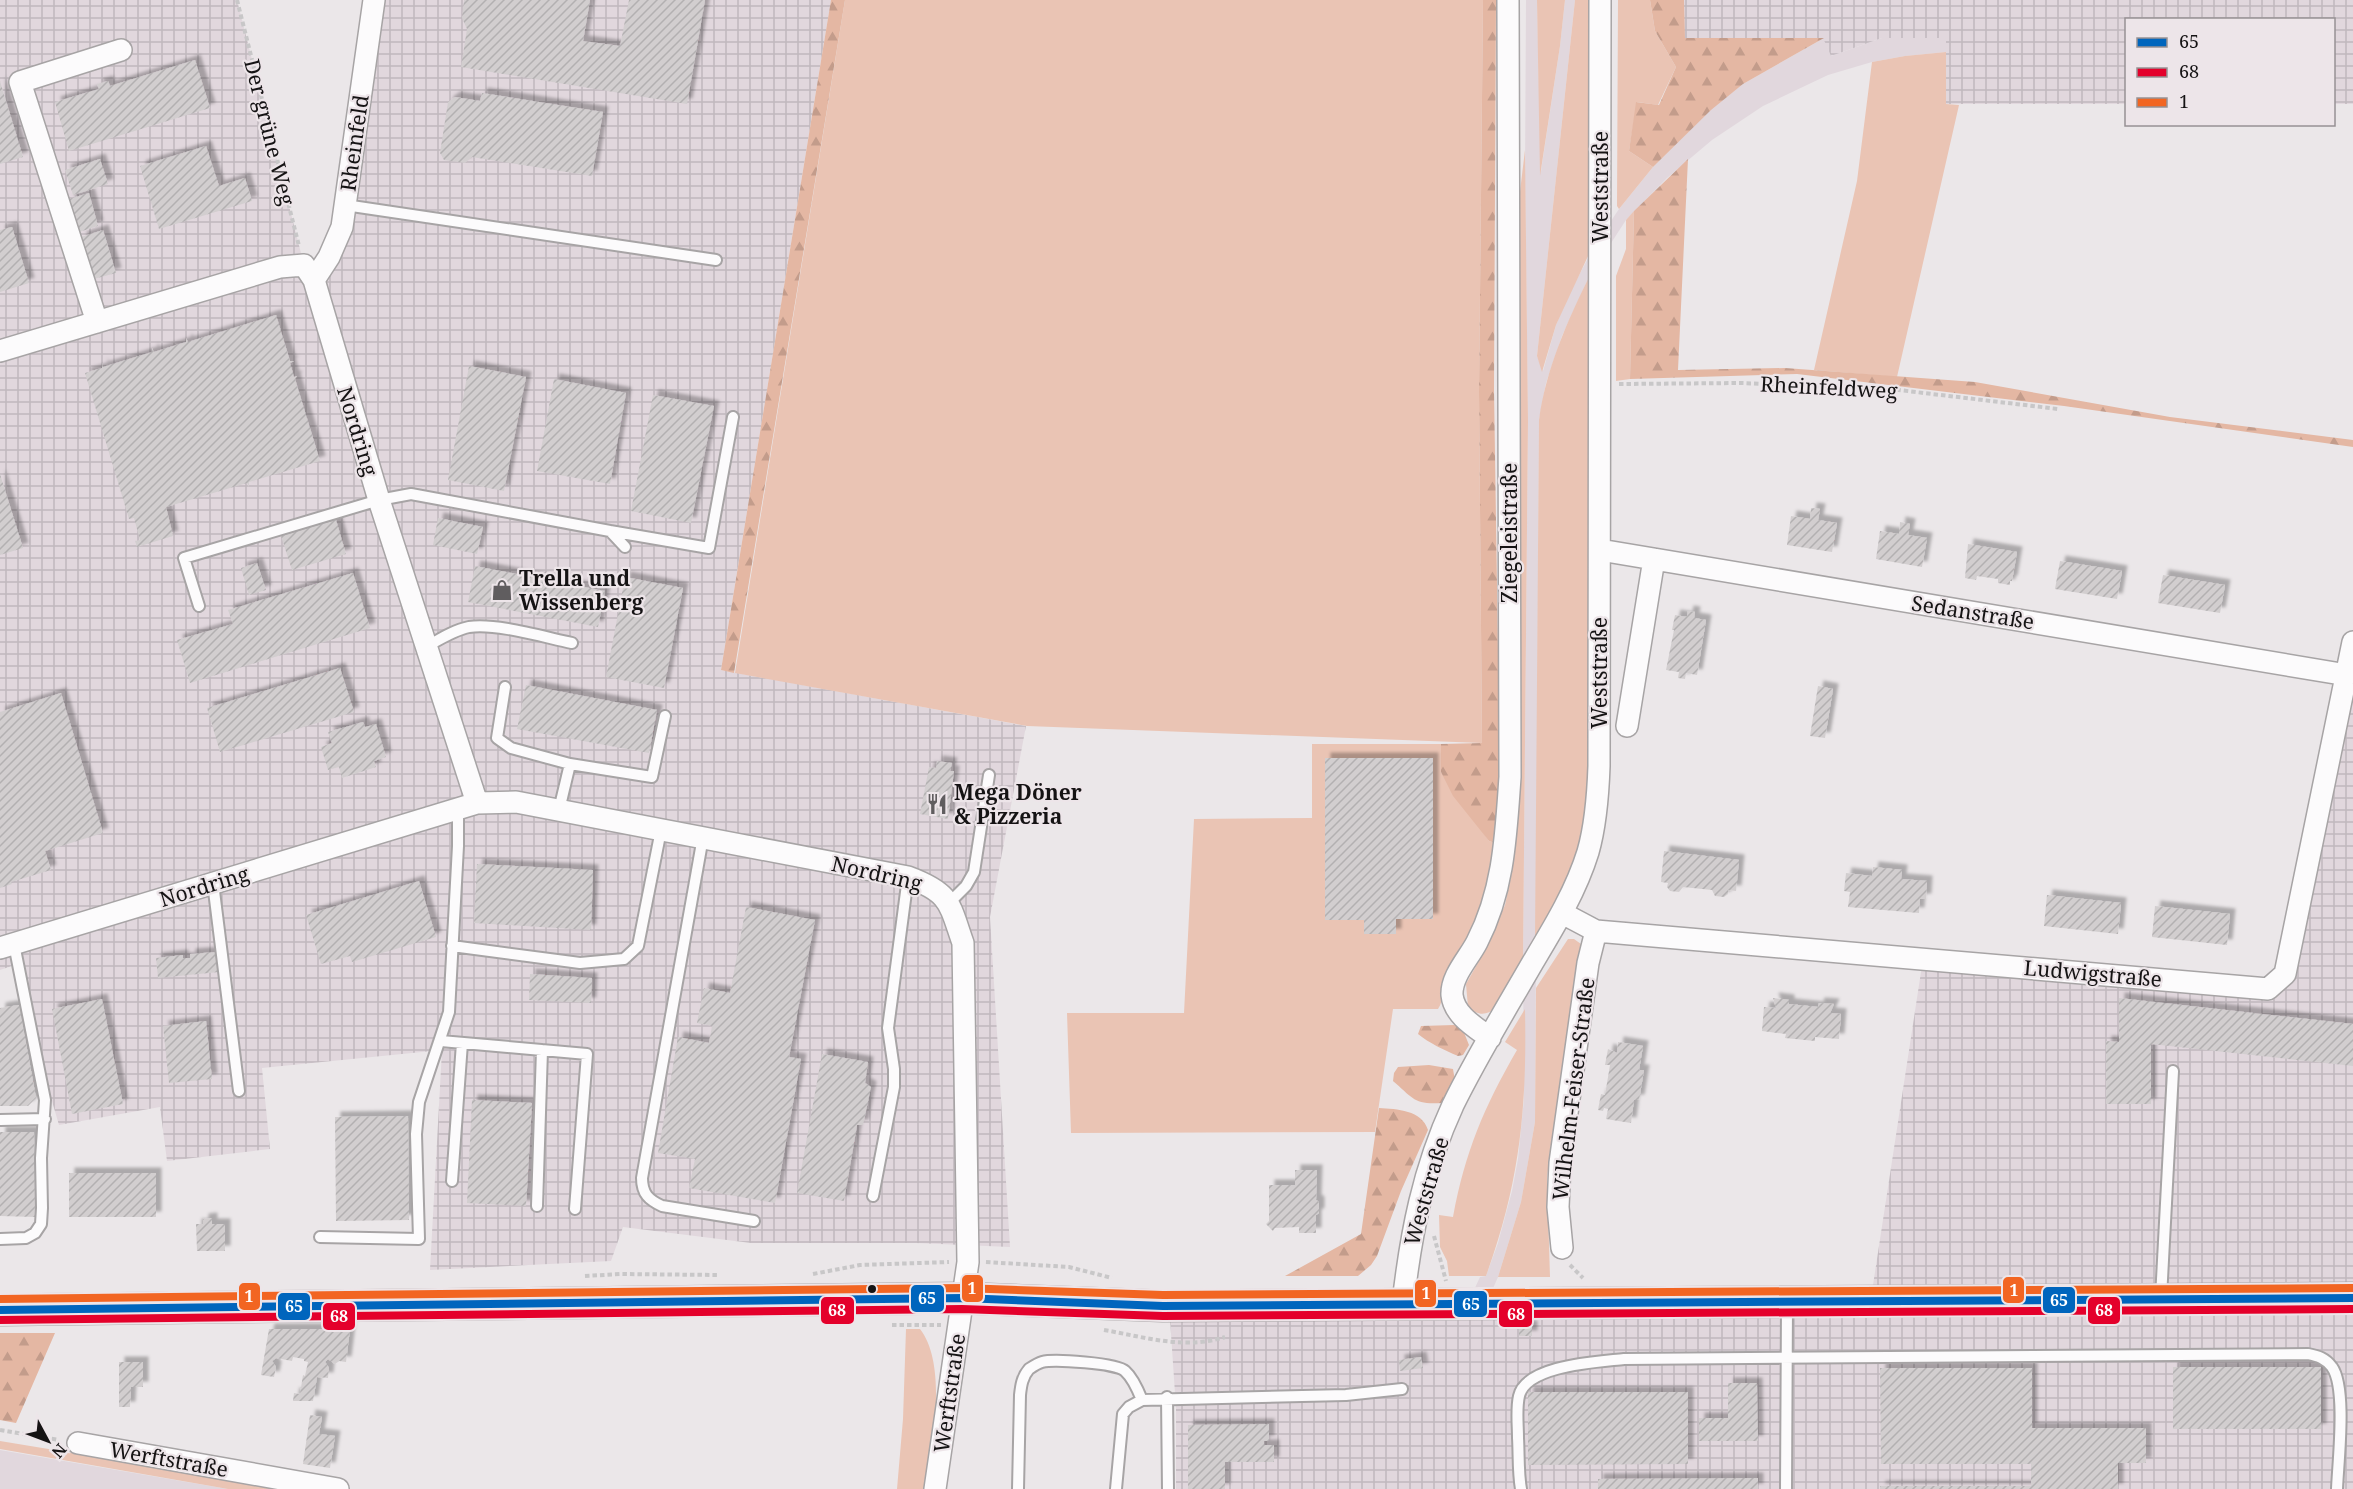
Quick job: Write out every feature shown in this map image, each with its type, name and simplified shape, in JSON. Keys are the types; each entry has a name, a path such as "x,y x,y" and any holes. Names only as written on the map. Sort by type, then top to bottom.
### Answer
{"main road":[{"path":"0,1310 962,1298 1163,1306 2353,1298"}],"street":[{"name":"Rheinfeld","path":"309,272 329,257 342,227 374,0"},
{"name":"Ziegeleistraße","path":"1490,1038 1460,1013 1454,1004 1452,993 1454,982 1478,941 1502,872 1510,777 1508,0"},
{"name":"Weststraße","path":"1403,1303 1410,1244 1427,1172 1437,1142 1454,1104 1490,1038 1562,914 1588,852 1598,796 1600,0"},
{"path":"97,322 20,82 121,51"},
{"path":"0,351 280,267 309,272"},
{"name":"Nordring","path":"309,272 426,646 468,806"},
{"name":"Sedanstraße","path":"1600,550 2347,675"},
{"path":"1627,726 1654,559"},
{"name":"Ludwigstraße","path":"1562,914 1596,931 2268,988 2285,974 2353,642"},
{"name":"Nordring","path":"7,946 468,806 516,802 908,878 933,886 949,903 963,943 968,1262 962,1298"},
{"name":"Wilhelm-Feiser-Straße","path":"1562,1248 1558,1207 1560,1163 1587,963 1596,931"},
{"name":"Werftstraße","path":"935,1489 962,1298"},
{"name":"Werftstraße","path":"78,1443 338,1489"}],"lane":[{"path":"345,205 716,260"},
{"path":"200,606 184,558 379,500 411,494 709,548 733,417"},
{"path":"610,531 625,547"},
{"path":"426,646 468,627 488,627 572,642"},
{"path":"505,687 497,738 510,748 570,764 652,777 665,716"},
{"path":"559,810 570,764"},
{"path":"949,903 966,886 974,872 990,775"},
{"path":"320,1237 418,1239 416,1134 419,1102 449,1012 458,846 468,806"},
{"path":"452,946 579,963 624,958 638,946 661,830"},
{"path":"703,837 642,1188 652,1201 662,1206 754,1221"},
{"path":"873,1196 894,1087 894,1069 888,1028 908,878"},
{"path":"213,883 239,1091"},
{"path":"0,1239 26,1238 34,1233 40,1224 42,1134 45,1119 45,1101 7,946"},
{"path":"441,1041 587,1054 575,1209"},
{"path":"452,1181 462,1043"},
{"path":"537,1206 542,1050"},
{"path":"2161,1299 2173,1071"},
{"path":"0,1120 45,1119"},
{"path":"1786,1489 1787,1301"},
{"path":"1521,1489 1519,1394 1526,1384 1538,1375 1576,1364 1624,1359 2308,1354 2323,1358 2333,1369 2340,1395 2337,1489"},
{"path":"1018,1489 1020,1395 1022,1381 1030,1368 1042,1362 1055,1361 1110,1365 1124,1369 1142,1400"},
{"path":"1116,1489 1123,1414 1129,1407 1142,1400 1335,1395 1402,1389"},
{"path":"1167,1398 1168,1489"}],"path":[{"name":"Der grüne Weg","path":"237,0 309,272"},
{"name":"Rheinfeldweg","path":"1599,384 1740,383 1882,388 2058,409"},
{"path":"1434,1234 1446,1281"},
{"path":"1562,1248 1573,1270 1588,1283"},
{"path":"0,1430 78,1443"}],"shaded area":[{"path":"0,0 237,0 304,265 329,257 374,0 831,0 721,670 1026,726 990,917 1010,1247 916,1243 751,1243 623,1227 611,1261 430,1270 442,1050 262,1068 270,1149 167,1161 160,1107 59,1125 12,966 0,970"},
{"path":"845,0 1483,0 1479,392 1482,743 1027,726 735,673"},
{"path":"1526,0 1537,0 1541,171 1565,0 1575,0 1537,356 1543,371 1556,325 1569,294 1595,245 1619,209 1653,167 1711,109 1743,84 1824,38 1831,56 1882,38 1946,38 1946,52 1872,62 1828,75 1763,106 1712,140 1667,178 1626,220 1589,277 1562,336 1546,383 1539,420 1535,1122 1521,1202 1498,1277 1487,1302 1456,1329 1480,1277 1486,1276 1498,1243 1518,1159 1524,1099 1523,961 1528,421 1525,178"},
{"path":"1537,0 1565,0 1540,176"},
{"path":"1575,0 1591,0 1589,254 1556,325 1542,372 1537,356"},
{"path":"1618,0 1650,0 1655,31 1676,67 1658,105 1637,102 1629,151 1653,167 1619,209 1617,206"},
{"path":"1684,0 2353,0 2353,104 2335,104 2335,18 2125,18 2125,104 1946,104 1946,38 1882,38 1831,56 1823,38 1684,39"},
{"path":"1946,52 1946,104 1959,105 1897,377 1814,370 1857,181 1872,62"},
{"path":"1525,150 1528,421 1523,961 1502,1001 1486,1013 1478,1013 1468,1007 1466,984 1484,952 1505,905 1517,827 1515,233"},
{"path":"1634,211 1630,379 1616,381 1616,276 1626,249 1626,220"},
{"path":"1589,277 1590,779 1580,846 1566,883 1535,940 1539,420 1552,364"},
{"path":"2353,634 2353,1286 1873,1285 1923,959 2268,988 2285,974"},
{"path":"1312,744 1441,744 1441,772 1489,841 1498,844 1492,876 1481,911 1446,974 1442,1001 1438,1009 1393,1009 1375,1132 1071,1133 1067,1013 1184,1013 1194,819 1312,818"},
{"path":"1568,939 1574,939 1581,944 1549,1158 1547,1180 1550,1277 1498,1277 1521,1202 1535,1122 1536,988"},
{"path":"1525,1009 1523,1113 1514,1177 1498,1242 1486,1276 1449,1276 1447,1261 1440,1247 1439,1215 1453,1217 1463,1172 1477,1130 1517,1050 1505,1042"},
{"path":"2353,1314 2353,1489 1176,1489 1176,1408 1170,1319"},
{"path":"906,1329 920,1329 929,1344 934,1363 936,1406 927,1489 897,1489 903,1419"},
{"path":"0,1441 290,1489 228,1489 0,1449"},
{"path":"0,1450 93,1466 228,1489 0,1489"}],"green space":[{"path":"831,0 845,0 734,673 721,670"},
{"path":"1483,0 1496,0 1494,390 1500,780 1498,844 1489,841 1453,796 1441,772 1441,744 1482,743 1479,392"},
{"path":"1650,0 1684,0 1685,38 1824,38 1743,84 1711,110 1653,167 1629,151 1636,102 1659,105 1676,67 1655,31"},
{"path":"1688,159 1678,370 1785,368 1975,382 2170,417 2353,440 2353,447 2064,406 1797,374 1630,379 1634,211"},
{"path":"1454,1025 1463,1030 1469,1045 1463,1055 1458,1056 1447,1051 1418,1034 1421,1026"},
{"path":"1429,1065 1453,1069 1455,1081 1442,1103 1419,1101 1393,1081 1398,1067"},
{"path":"1379,1108 1401,1110 1415,1115 1425,1123 1428,1130 1401,1191 1377,1256 1371,1265 1358,1276 1285,1276 1361,1234"},
{"path":"0,1333 55,1333 16,1423 0,1420"}],"building":[{"path":"464,0 590,0 583,41 620,46 629,0 705,0 687,104 461,67 467,29 462,18"},
{"path":"195,60 210,108 69,151 55,102 99,89 97,84 108,81 110,86"},
{"path":"0,81 23,157 0,164"},
{"path":"482,93 603,112 592,176 472,157 465,163 444,160 440,153 448,102 455,97 480,101"},
{"path":"206,146 219,186 245,178 252,201 159,229 140,166"},
{"path":"100,159 108,184 73,195 65,170"},
{"path":"89,193 98,226 79,232 69,199"},
{"path":"12,227 29,283 0,292 0,230"},
{"path":"103,230 116,273 94,279 81,237"},
{"path":"276,315 290,361 294,361 290,363 294,377 297,376 295,379 320,461 249,482 249,487 247,483 166,507 173,536 137,547 135,541 140,540 134,518 129,519 85,373 102,368 102,363 103,367 152,352 152,348 154,352 186,342 186,338 188,342"},
{"path":"469,366 526,377 504,491 448,480"},
{"path":"554,379 626,393 610,484 537,471"},
{"path":"653,395 714,406 691,523 631,511"},
{"path":"0,474 23,548 0,555"},
{"path":"1811,508 1820,509 1818,520 1837,523 1832,552 1787,545 1791,516 1810,519"},
{"path":"438,518 483,527 477,554 433,545"},
{"path":"336,520 346,554 292,570 281,536"},
{"path":"1900,522 1910,524 1908,535 1927,538 1922,567 1876,559 1880,531 1899,534"},
{"path":"1968,544 2017,552 2010,585 1998,583 1998,579 1977,576 1976,580 1965,578"},
{"path":"2060,561 2122,571 2117,599 2055,589"},
{"path":"257,563 266,590 249,595 241,568"},
{"path":"475,566 605,591 598,627 468,602"},
{"path":"353,573 370,628 190,683 177,640 233,624 228,610"},
{"path":"2163,575 2225,585 2220,613 2158,603"},
{"path":"625,577 683,588 664,688 606,677"},
{"path":"1688,611 1695,612 1694,618 1706,620 1697,675 1686,673 1685,679 1678,678 1679,672 1666,670 1675,615 1687,617"},
{"path":"340,668 354,712 220,752 207,708"},
{"path":"526,685 657,710 649,753 517,729"},
{"path":"1818,686 1833,689 1825,738 1810,736"},
{"path":"61,693 103,833 45,851 51,870 11,882 12,884 0,888 0,712"},
{"path":"363,722 365,727 376,724 386,757 374,761 376,767 342,778 339,767 328,770 321,747 332,743 328,732"},
{"path":"1325,758 1433,758 1433,919 1396,919 1396,934 1364,934 1364,920 1325,920"},
{"path":"937,761 952,763 950,771 954,771 948,819 920,814 929,767 936,768"},
{"path":"1664,851 1739,860 1736,891 1728,890 1728,894 1724,897 1715,896 1712,890 1683,887 1679,892 1670,891 1667,887 1668,883 1661,882"},
{"path":"477,864 593,870 591,930 474,923"},
{"path":"1873,867 1902,870 1901,879 1927,881 1926,899 1920,899 1919,913 1848,907 1850,892 1844,891 1846,873 1872,876"},
{"path":"419,881 436,937 352,962 350,956 321,964 306,915"},
{"path":"2047,895 2121,903 2118,934 2044,926"},
{"path":"2155,906 2230,914 2227,945 2152,937"},
{"path":"746,907 815,920 789,1057 801,1059 775,1203 689,1188 695,1159 658,1153 678,1037 709,1043 712,1026 697,1023 704,988 730,993"},
{"path":"217,952 219,972 158,978 156,958 183,955 183,958 190,958 190,954"},
{"path":"530,974 592,978 591,1003 529,1000"},
{"path":"1773,998 1789,1000 1789,1004 1818,1007 1819,1003 1834,1004 1830,1013 1841,1014 1839,1039 1815,1037 1815,1041 1785,1038 1786,1034 1762,1031 1764,1007 1776,1008"},
{"path":"2119,998 2353,1024 2353,1066 2151,1044 2151,1104 2106,1104 2106,1041 2119,1042"},
{"path":"102,999 123,1104 72,1114 52,1009"},
{"path":"19,1005 36,1098 28,1106 0,1106 0,1008"},
{"path":"206,1021 212,1079 169,1083 163,1026"},
{"path":"1618,1042 1643,1046 1639,1070 1644,1070 1639,1100 1634,1100 1631,1123 1606,1119 1608,1109 1598,1110 1601,1094 1605,1095 1610,1065 1605,1065 1608,1049 1617,1053"},
{"path":"822,1054 868,1062 865,1083 871,1087 863,1125 857,1125 844,1201 797,1193"},
{"path":"472,1100 532,1103 526,1206 467,1203"},
{"path":"408,1116 409,1220 336,1221 335,1117"},
{"path":"0,1132 34,1132 35,1217 0,1216"},
{"path":"1295,1170 1317,1170 1316,1200 1319,1202 1319,1213 1316,1215 1316,1233 1299,1233 1299,1227 1275,1228 1273,1231 1266,1224 1269,1221 1269,1185 1295,1185"},
{"path":"69,1173 156,1173 156,1217 69,1217"},
{"path":"212,1218 212,1224 225,1224 225,1251 197,1251 196,1224 203,1224 203,1219"},
{"path":"1519,1326 1532,1326 1532,1336 1519,1336"},
{"path":"269,1329 350,1329 346,1362 339,1361 335,1364 328,1359 325,1362 329,1368 328,1378 317,1377 313,1401 293,1401 294,1393 300,1394 303,1375 305,1376 308,1362 304,1359 293,1357 292,1361 276,1358 272,1361 276,1367 274,1377 261,1375"},
{"path":"1421,1357 1423,1368 1400,1371 1399,1360"},
{"path":"119,1362 143,1362 143,1387 131,1387 130,1407 119,1407"},
{"path":"2173,1367 2321,1367 2321,1429 2173,1429"},
{"path":"1880,1368 2032,1368 2032,1428 2146,1428 2146,1463 2118,1463 2118,1489 1880,1489 1880,1486 2031,1486 2031,1464 1881,1464"},
{"path":"1728,1383 1757,1383 1758,1441 1699,1441 1699,1418 1728,1418"},
{"path":"1528,1392 1688,1392 1688,1464 1528,1465"},
{"path":"310,1415 322,1417 319,1434 335,1436 330,1468 303,1464"},
{"path":"1269,1424 1269,1441 1264,1441 1264,1445 1274,1445 1274,1462 1225,1462 1225,1489 1188,1489 1188,1425"},
{"path":"1758,1478 1758,1489 1598,1489 1598,1479"}],"transit line":[{"name":"1","path":"0,1299 962,1288 1163,1295 2353,1288"},
{"name":"65","path":"0,1310 962,1298 1163,1306 2353,1298"},
{"name":"68","path":"0,1320 962,1309 1163,1316 2353,1309"}],"place":[{"name":"Trella und Wissenberg","path":"502,590"},
{"name":"Mega Döner & Pizzeria","path":"937,804"}]}
